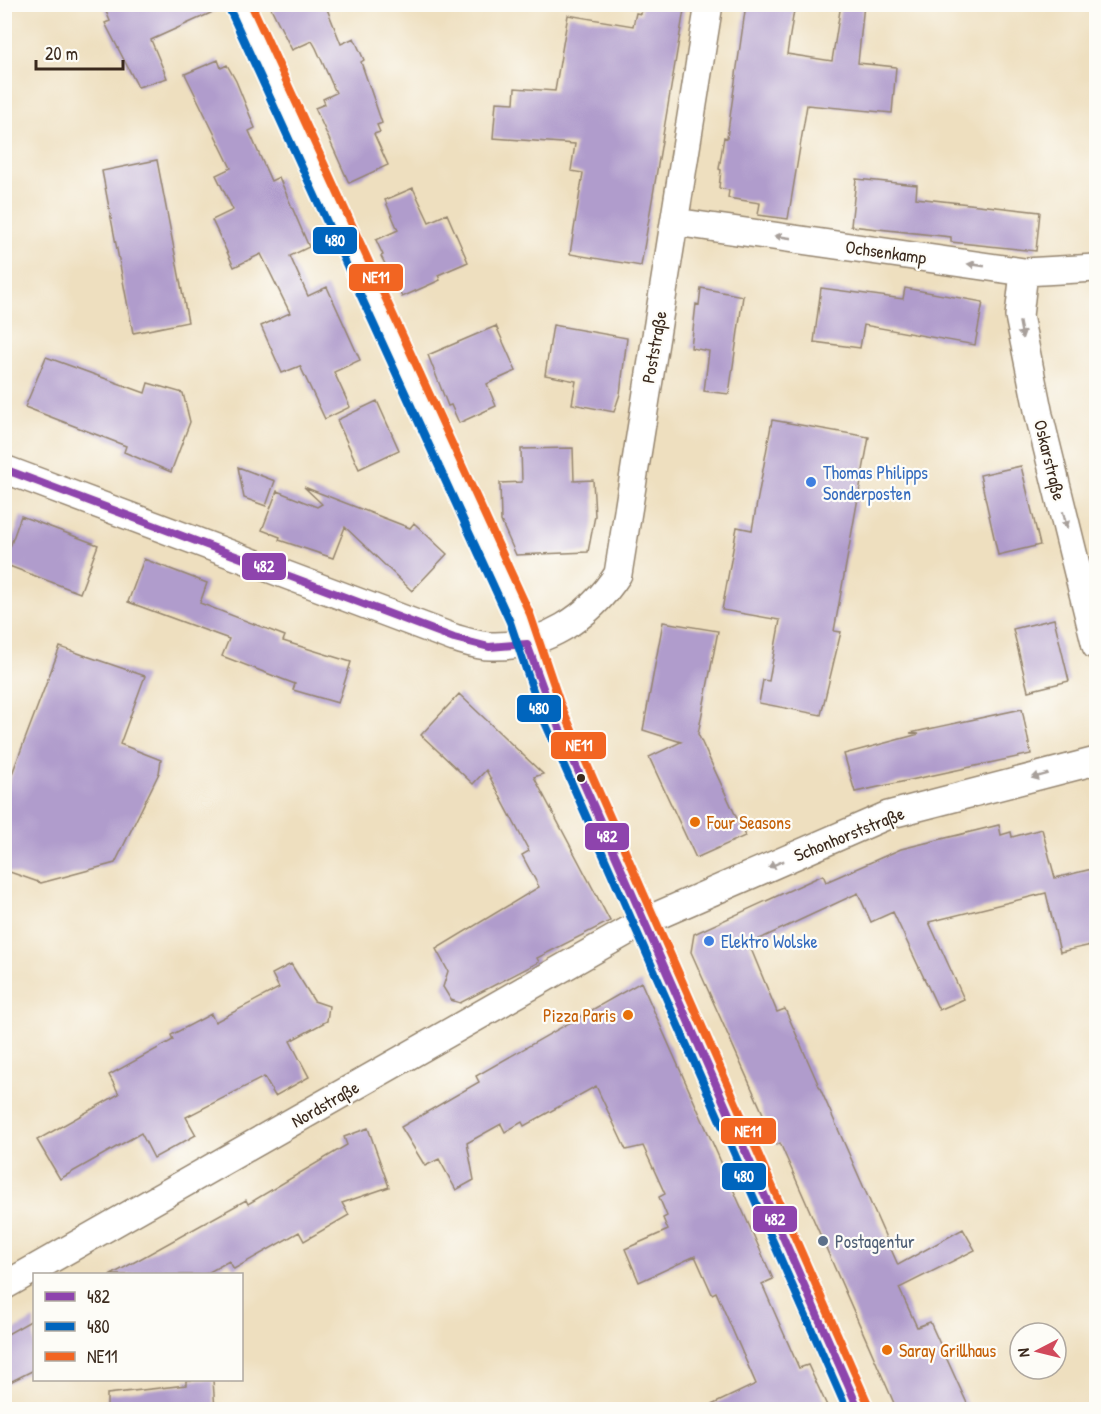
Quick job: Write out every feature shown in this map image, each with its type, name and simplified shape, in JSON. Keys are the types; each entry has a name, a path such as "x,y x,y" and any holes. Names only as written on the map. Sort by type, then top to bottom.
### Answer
{"street":[{"path":"239,4 512,599 550,707 828,1344 860,1410"},
{"name":"Poststraße","path":"527,644 567,626 600,600 618,573 709,4"},
{"name":"Ochsenkamp","path":"675,222 1024,272 1096,267"},
{"name":"Oskarstraße","path":"1024,272 1019,316 1039,416 1096,646"},
{"path":"5,471 454,638 489,646 527,644"},
{"name":"Schonhorststraße","path":"645,921 888,815 1096,761"},
{"name":"Nordstraße","path":"4,1286 645,921"}],"building":[{"path":"103,4 224,4 224,7 151,40 167,78 138,87 105,23 110,21"},
{"path":"269,4 325,4 341,44 354,38 364,60 361,62 382,123 377,125 380,132 374,134 388,165 349,183 315,108 325,104 323,99 336,93 316,48 312,41 292,50"},
{"path":"642,4 685,4 641,266 570,254 583,173 571,171 575,144 493,138 496,102 514,103 515,88 555,91 568,15 633,26 636,13 641,14"},
{"path":"746,4 795,4 787,54 832,61 841,4 864,4 858,63 896,67 892,113 807,105 788,219 758,215 760,203 728,198 729,190 719,188 721,170 719,169 724,137 727,138"},
{"path":"218,60 221,68 227,65 236,81 255,128 249,131 271,181 279,177 309,247 290,256 308,296 327,287 360,360 334,372 350,407 325,419 300,366 282,373 261,326 290,313 261,254 234,267 212,220 233,210 216,175 231,168 185,74"},
{"path":"157,160 188,322 133,333 102,171"},
{"path":"856,179 917,185 916,198 1040,212 1036,251 951,242 951,237 851,226"},
{"path":"413,188 429,222 447,214 468,262 438,275 440,280 402,297 381,256 383,255 376,240 398,230 385,200"},
{"path":"701,288 743,296 729,394 704,391 709,351 691,348 696,304 699,305"},
{"path":"821,288 903,299 905,288 983,302 975,345 864,325 860,348 814,342"},
{"path":"553,325 627,338 620,394 614,412 572,404 576,381 545,375"},
{"path":"496,326 516,371 487,384 496,406 459,423 451,405 448,406 428,355"},
{"path":"46,357 145,393 148,383 183,393 190,422 171,472 124,452 126,446 25,407"},
{"path":"377,401 399,450 359,469 337,420"},
{"name":"Thomas Philipps Sonderposten","path":"772,420 869,437 834,631 841,632 821,715 759,703 763,680 769,681 780,620 722,610 737,527 752,530"},
{"path":"573,448 574,481 593,480 595,516 588,552 516,555 501,521 500,483 522,482 521,449"},
{"path":"1021,466 1040,545 998,555 980,475"},
{"path":"238,467 275,481 266,506 244,498"},
{"path":"304,487 410,528 414,523 447,554 412,591 345,527 333,558 279,540 280,537 262,530 277,491 317,507 322,504"},
{"path":"21,516 98,545 80,593 4,564"},
{"path":"144,559 207,583 200,603 285,636 283,641 351,662 338,703 293,690 295,684 222,656 229,639 128,602"},
{"path":"1054,619 1069,681 1028,691 1013,629"},
{"path":"663,622 718,631 698,734 745,836 696,858 649,757 681,742 643,730"},
{"path":"60,647 145,676 120,744 161,760 159,773 115,863 41,883 4,870 4,795"},
{"path":"459,694 543,774 534,777 610,921 537,958 539,962 460,1003 451,1000 443,987 448,971 436,949 539,887 522,855 529,851 486,770 473,784 421,735"},
{"path":"1022,709 1031,754 855,792 844,754 919,734 910,733"},
{"path":"999,825 1001,835 1011,832 1012,837 1042,829 1055,878 1096,868 1096,944 1060,952 1046,893 929,922 964,999 939,1010 893,912 871,922 858,893 749,944 777,1012 785,1009 898,1265 963,1229 975,1250 899,1288 917,1327 930,1322 970,1410 897,1410 780,1143 777,1145 691,952 694,934 823,875 826,882 901,849"},
{"path":"291,964 314,1001 329,1006 327,1021 290,1041 309,1077 275,1096 264,1077 186,1117 196,1135 154,1158 141,1133 60,1179 37,1140 119,1094 109,1075 173,1040 171,1035 211,1014 215,1022 279,988 272,974"},
{"path":"641,982 773,1279 762,1284 799,1368 808,1365 829,1410 701,1410 756,1384 716,1292 712,1294 695,1256 639,1282 625,1249 668,1230 663,1218 667,1216 659,1197 665,1194 643,1146 626,1150 596,1086 524,1126 522,1122 505,1132 501,1124 467,1143 474,1180 456,1190 439,1159 425,1166 401,1127 479,1082 476,1076"},
{"path":"368,1128 389,1187 342,1203 349,1215 304,1241 299,1232 234,1269 229,1261 208,1273 115,1273 246,1200 248,1204 347,1145 344,1137"},
{"path":"33,1320 33,1370 4,1385 4,1336"},
{"path":"186,1381 213,1381 215,1410 107,1410 107,1394 186,1385"}],"transit line":[{"name":"NE11","path":"251,4 530,614 560,703 869,1406"},
{"name":"480","path":"229,8 510,622 540,711 847,1410"},
{"name":"482","path":"4,469 454,638 489,647 527,644"},
{"name":"482","path":"527,644 550,707 859,1410"}],"place":[{"name":"Thomas Philipps Sonderposten","path":"811,482"},
{"name":"Four Seasons","path":"695,822"},
{"name":"Elektro Wolske","path":"709,941"},
{"name":"Pizza Paris","path":"628,1015"},
{"name":"Postagentur","path":"823,1241"},
{"name":"Saray Grillhaus","path":"887,1350"}]}
